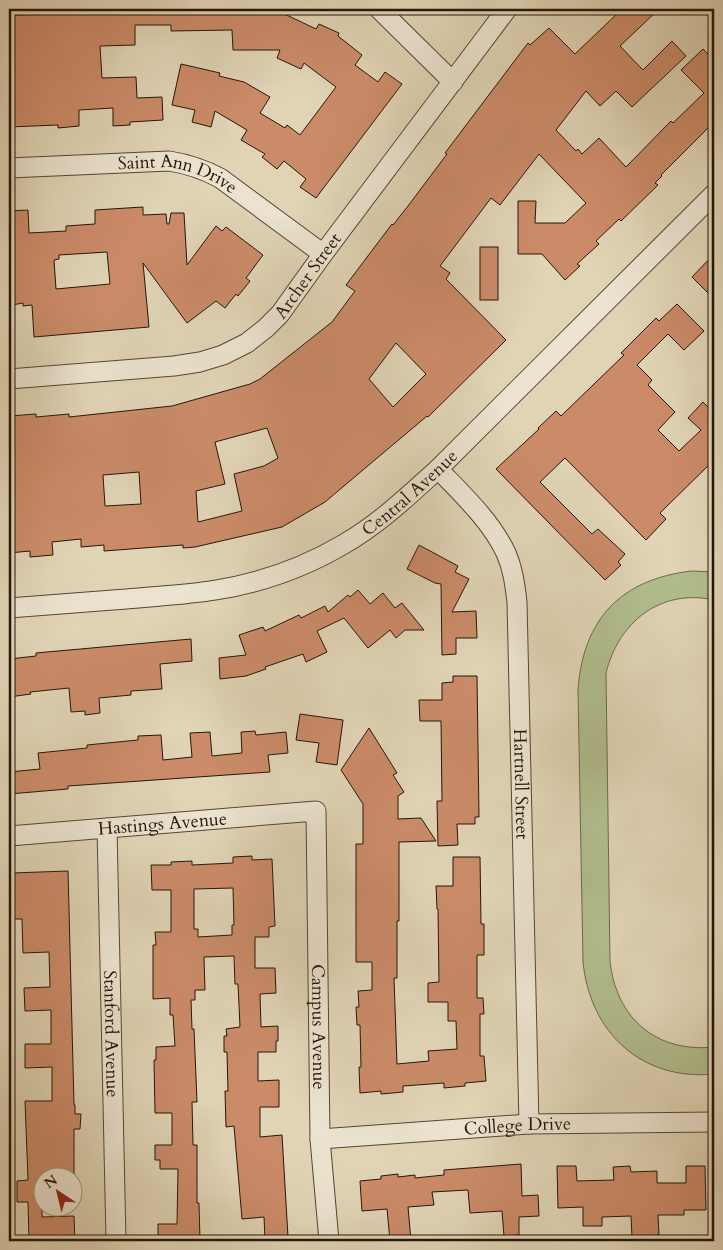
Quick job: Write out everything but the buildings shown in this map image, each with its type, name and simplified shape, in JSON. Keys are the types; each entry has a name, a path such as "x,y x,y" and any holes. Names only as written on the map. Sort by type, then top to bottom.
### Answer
{"street":[{"path":"379,9 453,82"},
{"name":"Archer Street","path":"9,379 174,366 200,362 224,355 247,343 280,314 507,9"},
{"name":"Saint Ann Drive","path":"9,168 169,162 187,164 203,169 220,178 323,254"},
{"name":"Central Avenue","path":"9,608 216,590 287,571 317,559 343,544 370,528 393,510 438,469 714,194"},
{"name":"Hartnell Street","path":"438,469 476,509 506,553 513,575 517,602 529,1124"},
{"name":"Hastings Avenue","path":"9,836 316,811"},
{"name":"Campus Avenue","path":"316,811 320,1139 329,1241"},
{"name":"Stanford Avenue","path":"107,828 116,1241"},
{"name":"College Drive","path":"320,1139 529,1124 714,1122"}],"green space":[{"path":"692,571 714,572 714,600 676,599 644,613 620,639 606,673 610,961 614,981 630,1015 642,1028 674,1044 693,1047 714,1047 714,1074 688,1074 664,1069 643,1060 624,1047 609,1030 596,1010 588,987 583,962 578,690 581,665 588,643 598,623 610,607 626,593 645,583 667,575"}]}
